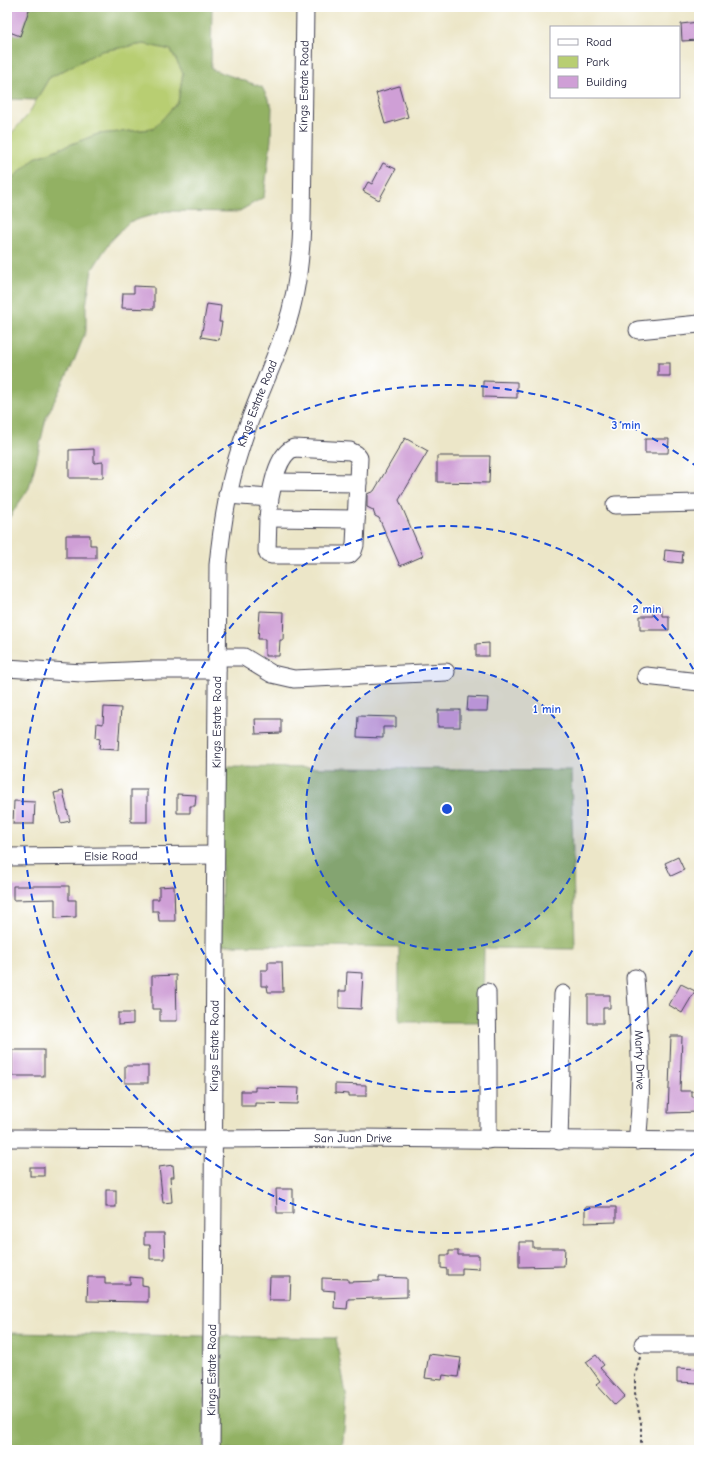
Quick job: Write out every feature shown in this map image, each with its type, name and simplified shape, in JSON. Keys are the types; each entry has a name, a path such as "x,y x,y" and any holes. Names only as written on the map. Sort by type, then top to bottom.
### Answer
{"street":[{"name":"Kings Estate Road","path":"211,1450 218,565 227,495 241,444 285,329 298,276 302,222 305,7"},
{"path":"638,330 699,324"},
{"path":"289,449 350,451 356,454 359,458 358,483 355,545 353,551 349,555 268,554 268,518 270,498 284,454 289,449"},
{"path":"274,482 358,483"},
{"path":"227,495 270,498"},
{"path":"615,505 699,503"},
{"path":"268,518 356,519"},
{"path":"7,668 82,673 149,670 217,664 244,657 272,674 294,679 446,672"},
{"path":"646,676 699,682"},
{"name":"Elsie Road","path":"7,857 215,855"},
{"name":"Marty Drive","path":"635,978 639,1031 640,1090 640,1118 637,1141"},
{"path":"486,992 488,1140"},
{"path":"559,1141 563,994"},
{"name":"San Juan Drive","path":"7,1138 213,1140 357,1138 559,1141 699,1141"},
{"path":"644,1344 699,1344"}],"path":[{"path":"641,1450 641,1423 635,1393 634,1376 644,1344"}],"green space":[{"path":"7,7 212,7 211,69 262,87 272,107 271,140 264,197 238,212 166,211 129,222 111,240 92,270 86,306 86,331 74,361 46,418 29,488 7,521 7,183 35,158 98,134 153,129 178,102 183,73 171,50 144,44 101,51 49,78 36,100 7,99"},
{"path":"144,44 171,50 183,73 178,102 153,129 98,134 35,158 7,183 7,138 28,115 49,78 101,51"},
{"path":"223,767 571,770 575,949 484,948 483,1022 399,1022 399,947 221,945"},
{"path":"7,1333 205,1336 204,1450 7,1450"},
{"path":"219,1336 336,1338 347,1400 342,1450 218,1450"}],"building":[{"path":"7,7 30,7 20,36 7,31"},
{"path":"698,22 699,40 682,41 681,24"},
{"path":"399,86 408,117 385,124 376,93"},
{"path":"383,163 396,169 379,200 363,191 368,182 372,184"},
{"path":"134,286 154,287 154,309 122,308 123,293 134,293"},
{"path":"207,304 221,306 219,322 222,322 219,340 201,337"},
{"path":"658,363 670,363 670,376 658,376"},
{"path":"483,381 517,382 517,398 483,397"},
{"path":"405,438 428,451 399,500 423,556 400,566 379,518 375,516 373,510 367,507 367,494 374,491"},
{"path":"645,439 669,439 668,453 645,453"},
{"path":"94,449 94,463 103,462 103,478 69,478 69,450"},
{"path":"437,456 490,456 489,483 437,482"},
{"path":"66,535 90,535 90,545 96,545 96,558 66,558"},
{"path":"665,550 683,552 682,563 664,561"},
{"path":"653,610 662,610 662,616 669,616 669,630 640,630 640,616 653,616"},
{"path":"260,611 284,612 283,640 280,640 279,656 265,656 265,639 258,639"},
{"path":"489,643 489,656 476,656 476,644"},
{"path":"468,697 488,698 487,711 467,711"},
{"path":"104,707 121,708 118,750 99,749 100,739 96,738 97,723 103,724"},
{"path":"438,710 460,710 460,727 438,727"},
{"path":"358,716 396,717 396,727 383,727 383,738 357,737"},
{"path":"255,719 281,719 281,733 256,734"},
{"path":"131,790 147,790 147,822 131,822"},
{"path":"63,791 70,821 61,823 54,793"},
{"path":"177,794 196,795 195,806 190,806 190,813 177,813"},
{"path":"14,801 35,802 34,824 13,824"},
{"path":"678,857 684,870 671,876 665,863"},
{"path":"13,886 69,886 69,900 76,900 76,917 55,918 55,899 13,900"},
{"path":"174,886 175,921 159,921 158,911 152,911 152,899 159,899 159,887"},
{"path":"268,962 282,962 283,992 268,992 267,986 261,986 261,970 268,970"},
{"path":"347,972 363,973 361,1009 339,1008 339,991 346,991"},
{"path":"176,975 177,1021 160,1021 160,1009 152,1009 152,976"},
{"path":"681,984 695,991 682,1013 669,1005"},
{"path":"588,995 610,995 610,1008 603,1008 603,1023 588,1023"},
{"path":"118,1013 133,1013 133,1024 118,1025"},
{"path":"671,1036 682,1036 680,1091 692,1091 692,1097 699,1097 699,1112 668,1113"},
{"path":"12,1050 44,1050 44,1076 12,1076"},
{"path":"125,1066 148,1066 148,1083 125,1083"},
{"path":"335,1084 366,1085 366,1096 349,1096 349,1094 335,1093"},
{"path":"255,1087 299,1088 298,1104 255,1103 255,1106 241,1106 241,1091 255,1091"},
{"path":"173,1165 174,1177 170,1177 172,1202 163,1203 159,1167"},
{"path":"30,1167 44,1167 44,1176 30,1176"},
{"path":"276,1189 293,1189 293,1213 277,1213"},
{"path":"106,1190 116,1190 116,1207 106,1207"},
{"path":"585,1207 616,1207 616,1222 585,1223"},
{"path":"144,1233 164,1233 165,1259 150,1259 150,1245 144,1245"},
{"path":"519,1242 533,1242 533,1248 565,1248 564,1266 519,1267"},
{"path":"449,1251 458,1251 458,1255 479,1255 479,1269 462,1268 462,1275 447,1275 447,1269 441,1268 441,1255 449,1255"},
{"path":"88,1277 105,1277 105,1284 130,1284 130,1277 142,1278 142,1285 148,1286 148,1302 87,1301"},
{"path":"270,1277 291,1277 290,1300 269,1300"},
{"path":"379,1277 407,1278 407,1297 348,1299 347,1309 334,1308 335,1291 322,1290 322,1278 348,1279 348,1282 379,1281"},
{"path":"429,1354 461,1358 458,1377 443,1375 442,1380 425,1378"},
{"path":"596,1355 604,1365 600,1368 625,1396 615,1405 596,1384 600,1381 586,1362"},
{"path":"677,1368 699,1369 699,1383 677,1382"}]}
